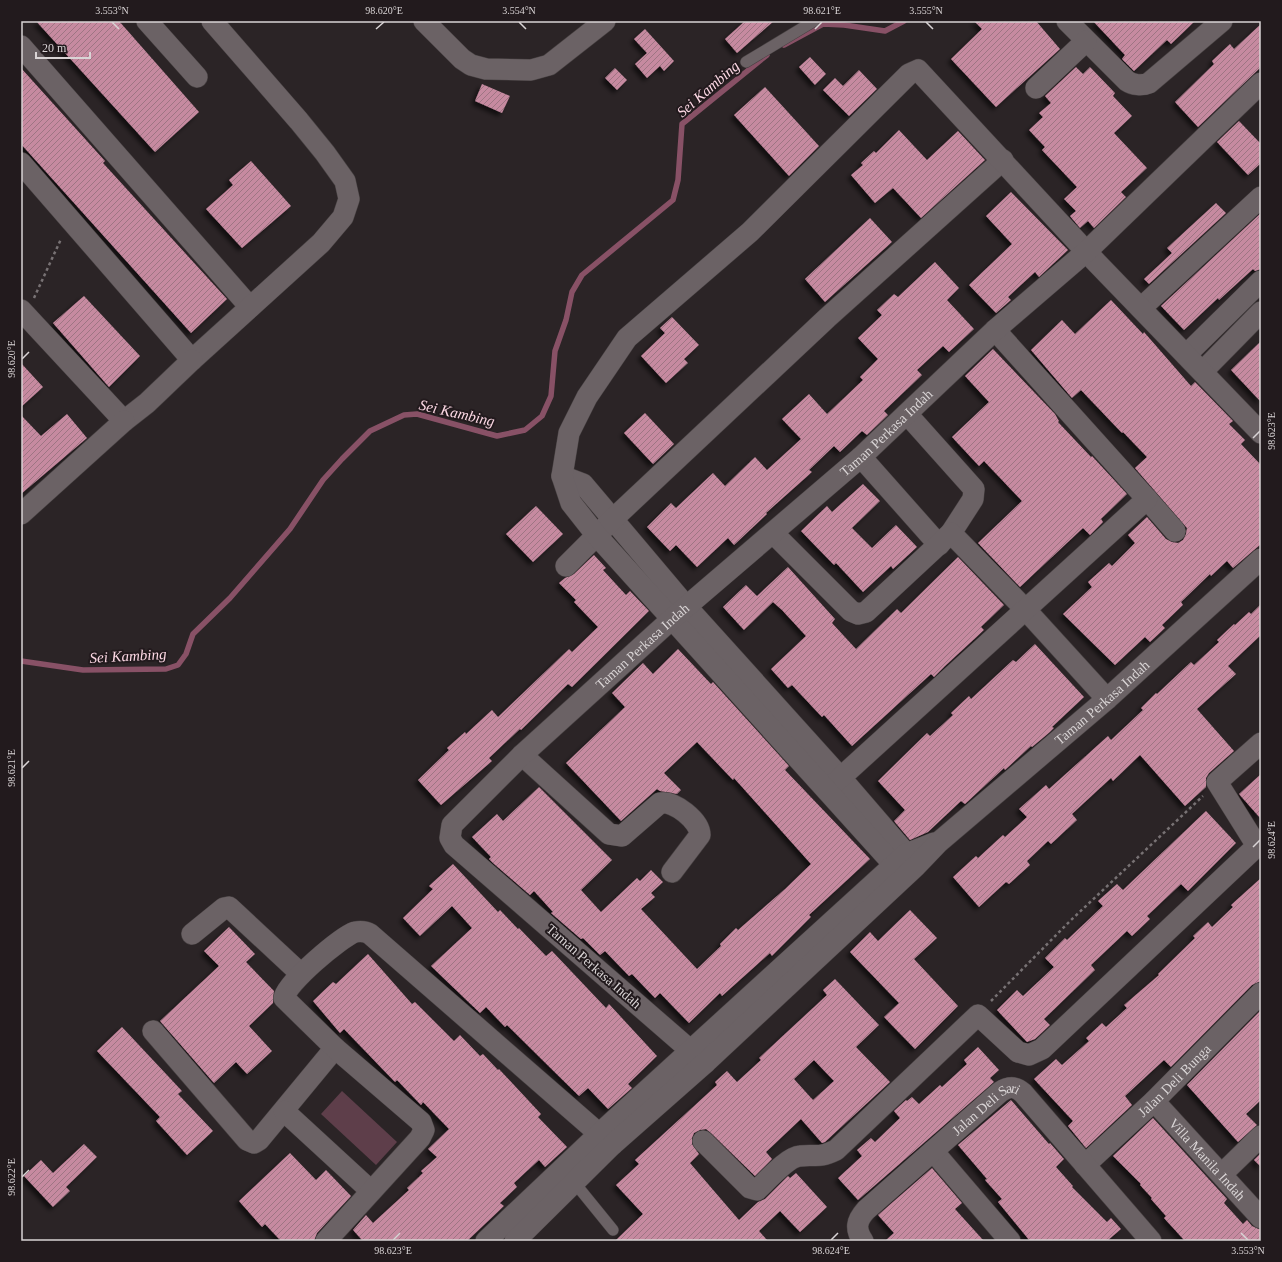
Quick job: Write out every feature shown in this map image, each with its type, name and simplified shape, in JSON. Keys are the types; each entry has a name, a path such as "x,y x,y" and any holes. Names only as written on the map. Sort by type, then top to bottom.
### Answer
{"street":[{"path":"147,21 197,77"},
{"path":"21,514 147,403 321,243 343,217 349,199 345,181 299,121 212,21"},
{"path":"424,21 462,59 471,65 486,69 531,70 539,70 549,65 605,21"},
{"path":"1067,21 1127,81 1144,85 1149,83 1222,21"},
{"path":"1036,88 1086,41"},
{"path":"21,46 250,307"},
{"path":"905,865 679,612 629,570 597,536 571,503 562,476 569,432 587,397 627,338 750,232 914,70 921,71 1086,251 1261,433"},
{"name":"Taman Perkasa Indah","path":"697,1056 454,845 450,838 452,825 456,819 522,755 679,612 774,533 861,456 995,330 1086,251 1261,83"},
{"path":"566,566 613,519 827,318 1003,160"},
{"path":"21,163 192,360"},
{"path":"1141,308 1261,197"},
{"path":"1186,355 1261,281"},
{"path":"1203,371 1261,312"},
{"path":"24,313 124,422"},
{"path":"995,330 1175,531"},
{"path":"774,533 850,611 858,614 866,612 945,539 973,499 974,489 907,414"},
{"path":"861,456 945,539 1025,609 1107,698"},
{"path":"562,476 583,484 644,556 679,612"},
{"path":"834,784 1147,499"},
{"path":"629,570 644,556"},
{"name":"Taman Perkasa Indah","path":"493,1239 606,1139 905,865 939,842 1107,698 1261,559"},
{"path":"703,1141 750,1188 757,1190 789,1160 799,1156 823,1156 836,1150 978,1014 1018,1052 1029,1055 1042,1049 1259,848 1217,782 1261,743"},
{"path":"522,755 609,834 614,836 622,836 660,803 671,803 685,813 699,829 700,835 672,872"},
{"path":"192,934 224,908 229,907 301,974"},
{"path":"326,1241 423,1134 421,1122 335,1048 284,998 285,993 301,974 334,945 354,933 365,932 606,1139"},
{"name":"Jalan Deli Bunga","path":"1085,1165 1154,1101 1261,993"},
{"path":"153,1032 247,1140 254,1143 259,1140 284,1111 335,1048"},
{"name":"Jalan Deli Sari","path":"863,1241 857,1230 856,1223 860,1216 1000,1092 1008,1087 1012,1087 1023,1093 1151,1241"},
{"name":"Villa Manila Indah","path":"1154,1101 1261,1218"},
{"path":"284,1111 371,1191"},
{"path":"1222,1174 1261,1136"},
{"name":"Taman Perkasa Indah","path":"515,1241 574,1182 606,1139"},
{"path":"933,1151 1010,1241"}],"lane":[{"path":"746,62 814,21"},
{"path":"574,1182 613,1230"}],"path":[{"path":"24,313 70,218"},
{"path":"978,1014 1070,921 1217,782"}],"shaded area":[{"path":"342,1091 397,1142 376,1165 321,1114"}],"building":[{"path":"36,21 119,21 199,112 155,152"},
{"path":"745,21 774,21 737,53 725,39"},
{"path":"974,21 1036,21 1060,49 996,107 951,59 982,29"},
{"path":"1093,21 1195,21 1171,44 1167,40 1134,71 1122,59 1125,55"},
{"path":"1261,24 1261,67 1198,127 1175,102 1214,64 1212,61 1230,44 1234,49"},
{"path":"645,29 674,61 664,71 660,66 647,78 635,64 647,53 634,39"},
{"path":"810,57 826,74 815,85 799,67"},
{"path":"1076,67 1083,74 1090,67 1115,93 1113,96 1132,116 1114,133 1147,168 1121,192 1126,197 1094,228 1088,221 1080,228 1070,216 1076,211 1064,199 1077,187 1042,150 1045,147 1029,130 1043,117 1039,113 1051,103 1045,96"},
{"path":"21,68 105,161 103,163 227,299 191,333 21,144"},
{"path":"615,68 627,80 617,90 605,78"},
{"path":"859,70 877,89 849,116 823,90 835,78 843,86"},
{"path":"482,84 510,96 502,113 475,101"},
{"path":"765,87 819,146 789,176 734,115"},
{"path":"1239,121 1261,144 1261,163 1248,175 1217,142"},
{"path":"899,130 927,160 958,131 985,160 921,218 893,188 875,203 851,175 863,165 861,163 874,151 876,153"},
{"path":"251,161 291,206 242,248 206,209 233,185 229,180"},
{"path":"1011,192 1068,250 1039,277 1035,272 1008,297 1011,300 996,313 969,285 1012,244 986,216"},
{"path":"1216,203 1226,213 1149,284 1144,279 1172,253 1167,248"},
{"path":"1261,213 1261,269 1255,271 1253,269 1219,300 1218,298 1184,330 1161,306"},
{"path":"870,218 892,242 825,302 805,279"},
{"path":"935,262 959,288 947,300 974,329 949,352 943,346 917,370 922,375 884,411 888,415 867,435 862,431 840,452 834,446 809,470 812,472 766,513 767,514 734,545 728,538 697,567 676,545 670,551 647,527 671,503 676,508 713,473 725,486 755,457 767,470 801,439 782,419 809,394 827,414 863,380 860,377 878,359 858,338 882,315 877,310 894,294 898,297"},
{"path":"84,296 140,356 109,387 53,323"},
{"path":"1111,300 1143,334 1144,332 1191,386 1195,382 1233,421 1229,424 1245,440 1241,444 1261,465 1261,544 1233,568 1227,561 1211,576 1210,574 1181,602 1183,605 1162,625 1165,628 1150,642 1145,637 1115,665 1063,614 1092,587 1088,582 1109,563 1112,566 1135,543 1128,535 1147,517 1166,539 1172,542 1178,543 1183,540 1187,528 1135,468 1147,457 1081,390 1072,398 1031,350 1062,320 1075,334"},
{"path":"672,317 699,345 684,359 688,363 666,383 641,356 665,333 660,328"},
{"path":"1261,341 1261,402 1231,370"},
{"path":"993,349 1055,414 1059,421 1058,422 1127,494 1101,519 1103,522 1090,535 1083,528 1020,587 978,543 1022,501 984,461 979,466 952,437 989,402 965,376"},
{"path":"21,363 43,387 21,407"},
{"path":"645,413 674,444 653,464 624,433"},
{"path":"67,414 87,438 21,494 21,415 41,436"},
{"path":"863,484 880,501 852,528 872,548 896,525 917,547 893,569 891,566 863,592 836,563 834,565 801,531 827,506 832,512"},
{"path":"536,506 563,534 533,562 506,534"},
{"path":"594,555 606,568 603,570 626,595 630,591 649,611 572,687 568,684 521,730 520,729 489,758 492,761 441,805 418,780 449,750 447,748 465,732 466,734 492,710 498,717 569,649 572,652 598,627 574,602 576,600 559,583 565,578 574,574"},
{"path":"958,557 1004,605 981,627 984,630 934,677 931,674 852,746 824,715 822,717 792,685 788,688 771,669 806,636 782,610 773,602 744,630 723,607 746,585 757,596 788,567 835,619 832,623 856,649 897,609 901,613"},
{"path":"1261,604 1261,635 1228,666 1236,674 1197,709 1234,751 1209,773 1206,778 1206,787 1185,806 1140,755 1113,781 1111,778 1072,814 1077,820 1051,844 1048,841 1027,861 1030,865 1009,884 1006,882 979,907 953,877 976,856 978,858 1003,835 1005,837 1027,817 1019,809 1046,785 1049,789 1108,736 1111,740 1143,710 1141,708 1156,693 1157,694 1191,662 1194,665 1219,642 1217,640 1234,624 1235,625 1249,612 1251,614"},
{"path":"1035,644 1084,697 1052,727 1054,728 1050,732 1032,747 1031,746 1005,770 1004,768 965,804 961,801 928,832 910,840 894,821 905,810 878,781 927,733 930,736 953,715 951,713 969,696 971,699 1013,660 1016,662"},
{"path":"678,649 711,684 713,682 789,766 785,770 870,859 809,915 811,917 772,956 770,953 722,996 720,993 689,1023 660,993 655,998 632,974 629,976 605,951 600,955 583,938 581,939 551,913 553,912 534,891 530,895 493,863 489,859 491,857 472,837 497,814 503,821 539,787 612,860 581,890 601,912 637,878 640,881 651,870 663,882 651,893 655,897 641,909 697,969 721,946 720,944 736,928 738,930 785,889 811,864 734,778 733,780 697,742 664,773 681,790 677,794 660,791 657,789 621,821 566,763 625,707 612,693 643,663 653,674"},
{"path":"1261,774 1261,819 1239,794"},
{"path":"1206,811 1236,843 1188,891 1181,884 1147,916 1150,919 1132,936 1127,931 1091,965 1095,970 1044,1019 1050,1025 1035,1039 1027,1042 997,1010 1017,990 1023,996 1054,967 1045,958 1065,938 1067,940 1103,906 1098,901 1117,884 1123,890"},
{"path":"453,864 498,912 500,910 546,956 552,951 606,1008 609,1004 657,1056 628,1084 632,1088 608,1109 588,1088 579,1096 507,1025 505,1027 486,1007 480,1013 431,966 472,928 452,906 420,936 403,918 433,889 429,886"},
{"path":"1261,878 1261,981 1252,985 1171,1067 1164,1060 1125,1096 1132,1105 1086,1148 1068,1126 1073,1121 1034,1079 1056,1059 1062,1065 1089,1041 1086,1038 1102,1023 1106,1027 1127,1008 1124,1005 1159,975 1158,974 1195,938 1193,936 1208,922 1212,927 1233,907 1231,905"},
{"path":"910,910 937,938 914,959 958,1006 915,1049 884,1017 899,1003 850,952 870,932 878,941"},
{"path":"229,927 255,954 246,962 274,991 273,1003 249,1026 272,1051 247,1074 236,1062 214,1083 160,1021 219,966 204,951"},
{"path":"368,954 412,1004 415,1002 454,1041 460,1035 480,1056 483,1054 498,1070 499,1069 541,1114 538,1117 567,1147 545,1167 539,1160 514,1183 517,1187 500,1203 504,1206 467,1241 363,1241 353,1230 366,1215 373,1223 409,1190 407,1188 423,1173 421,1171 437,1157 428,1149 449,1129 423,1102 421,1105 397,1080 395,1082 344,1029 340,1033 313,1001 333,982 336,984"},
{"path":"835,979 879,1025 856,1047 890,1082 825,1142 822,1143 801,1119 766,1152 772,1159 755,1176 706,1129 694,1133 692,1144 699,1154 690,1163 739,1220 758,1202 765,1199 788,1176 790,1178 796,1173 827,1207 800,1232 780,1211 759,1231 768,1241 615,1241 643,1214 616,1185 639,1164 635,1160 717,1085 715,1082 727,1071 737,1082 761,1060 759,1058 827,995 823,990","holes":["814,1060 834,1081 813,1100 794,1079"]},
{"path":"1261,1010 1261,1100 1246,1114 1257,1125 1238,1142 1187,1085"},
{"path":"122,1027 182,1091 178,1094 213,1131 187,1155 156,1121 160,1117 97,1051"},
{"path":"978,1047 999,1070 990,1078 994,1082 858,1200 838,1178 862,1156 857,1150 871,1138 875,1142 900,1118 894,1111 906,1100 907,1101 912,1097 919,1104 940,1085 942,1087 967,1064 964,1060"},
{"path":"1011,1100 1064,1159 1056,1167 1073,1186 1072,1187 1107,1222 1111,1218 1121,1229 1107,1241 1030,1241 998,1202 1002,1199 985,1180 987,1179 958,1145"},
{"path":"1153,1118 1227,1199 1224,1203 1243,1224 1247,1220 1252,1226 1261,1230 1261,1241 1185,1241 1164,1218 1166,1216 1140,1185 1141,1184 1113,1156"},
{"path":"84,1144 97,1157 66,1187 70,1191 53,1207 24,1176 41,1160 53,1173"},
{"path":"290,1153 316,1180 326,1170 351,1196 317,1233 314,1241 281,1241 265,1224 262,1227 239,1201"},
{"path":"1261,1153 1261,1167 1254,1160"},
{"path":"932,1168 962,1203 955,1209 984,1241 885,1241 894,1233 878,1215"}],"waterway":[{"name":"Sei Kambing","path":"784,45 823,24 844,25 885,31 904,21"},
{"name":"Sei Kambing","path":"21,661 83,670 166,669 178,665 186,654 193,634 230,598 290,529 323,480 370,431 404,415 417,414 497,436 525,430 542,416 551,396 555,351 566,320 572,292 582,275 673,200 678,180 682,124 767,55"}]}
